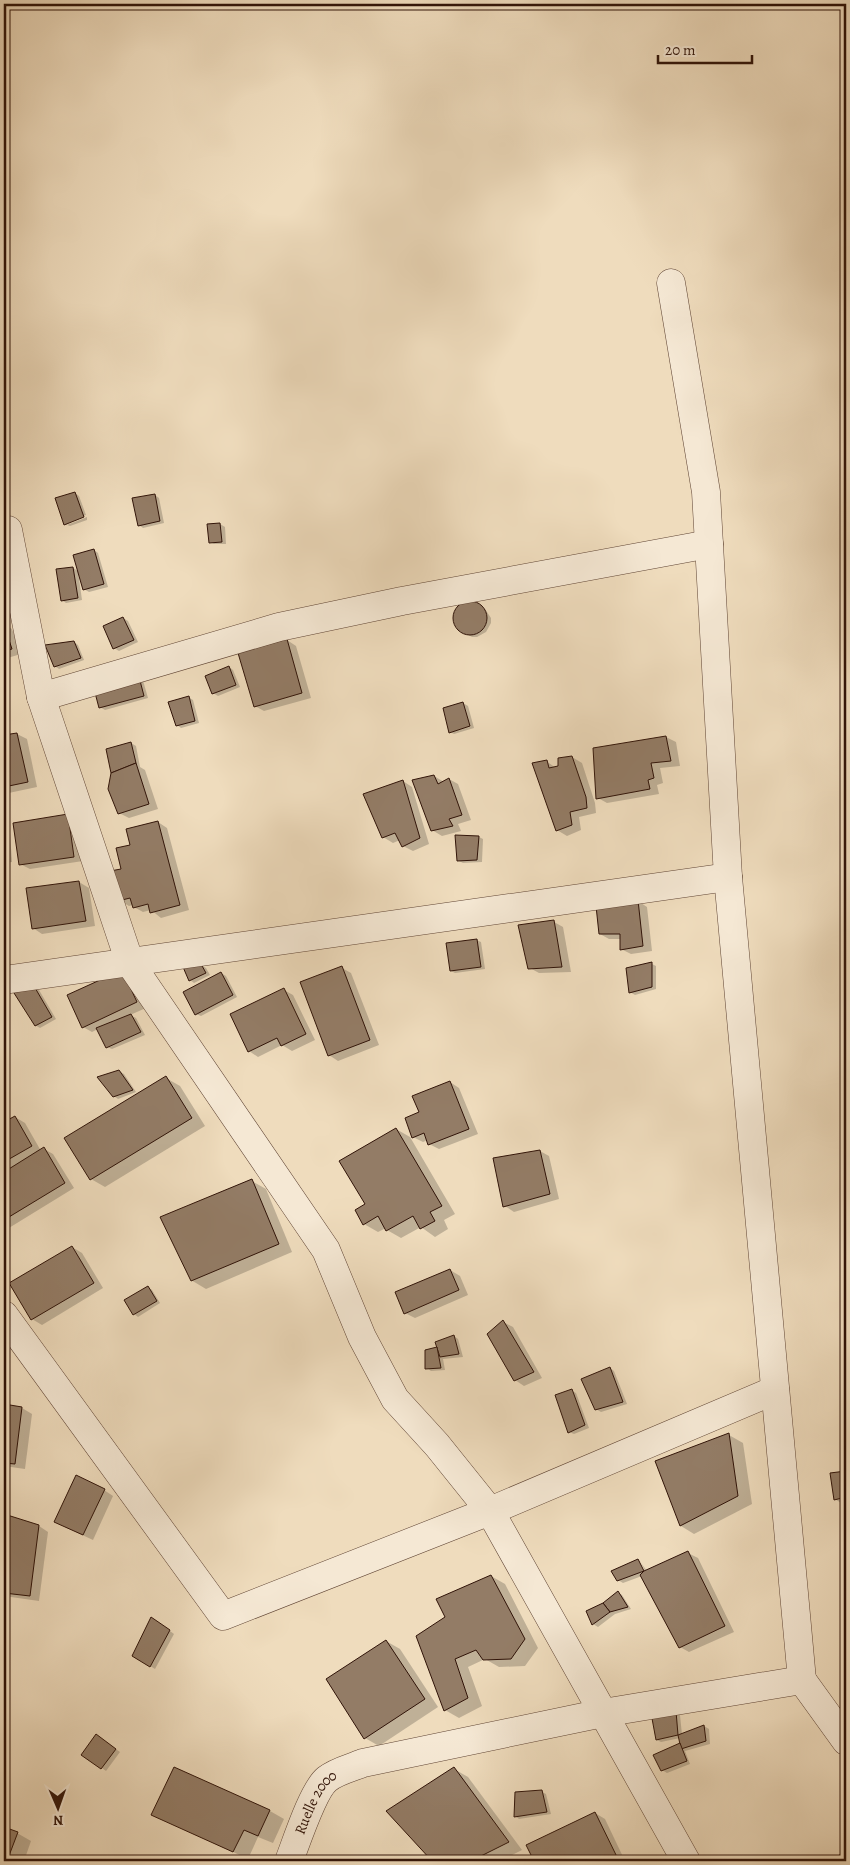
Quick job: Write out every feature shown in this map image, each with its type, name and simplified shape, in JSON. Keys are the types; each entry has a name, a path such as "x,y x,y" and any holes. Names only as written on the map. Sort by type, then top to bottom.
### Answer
{"street":[{"path":"672,283 706,492 728,876 802,1680 846,1741"},
{"path":"8,530 40,697 130,963 326,1250 362,1337 395,1399 438,1445 490,1511 686,1861"},
{"path":"40,697 279,627 402,601 709,544"},
{"path":"4,980 728,876"},
{"path":"4,1315 223,1616 490,1511 775,1390"},
{"name":"Ruelle 2000","path":"289,1861 312,1802 325,1780 336,1773 363,1763 603,1713 802,1680"}],"building":[{"path":"75,492 84,517 64,525 55,498"},
{"path":"155,494 160,521 138,526 132,498"},
{"path":"220,523 222,542 209,543 207,524"},
{"path":"94,549 104,584 83,590 73,555"},
{"path":"73,567 78,598 61,601 56,569"},
{"path":"470,601 477,602 482,606 486,611 486,625 482,630 477,634 470,635 463,634 458,630 454,625 453,618 454,611 458,606 463,602"},
{"path":"123,617 134,640 113,649 103,626"},
{"path":"4,625 12,649 4,651"},
{"path":"287,639 302,693 254,707 238,653"},
{"path":"74,641 81,658 54,667 45,645"},
{"path":"229,666 236,685 212,694 205,676"},
{"path":"138,673 144,696 99,708 93,685"},
{"path":"189,696 195,721 176,726 168,702"},
{"path":"463,702 470,726 449,733 443,708"},
{"path":"17,733 28,782 4,787 4,735"},
{"path":"666,736 671,761 651,763 654,778 648,780 650,789 596,799 593,748"},
{"path":"131,742 136,763 111,773 106,749"},
{"path":"572,756 586,797 587,808 570,812 572,825 556,831 532,763 547,760 549,768 558,766 558,758"},
{"path":"136,763 149,804 118,814 108,789 111,773"},
{"path":"434,775 438,784 449,778 462,815 449,819 453,826 431,831 412,780"},
{"path":"403,780 420,838 402,847 395,833 382,838 363,794"},
{"path":"68,814 74,857 19,865 13,823"},
{"path":"158,821 180,905 150,913 148,904 133,908 130,898 118,901 110,871 121,869 116,848 130,845 126,829"},
{"path":"455,835 479,836 477,860 457,861"},
{"path":"79,881 86,921 32,929 26,888"},
{"path":"638,900 643,946 620,950 620,934 599,934 596,906"},
{"path":"554,920 562,967 528,969 518,925"},
{"path":"477,939 481,967 450,971 446,943"},
{"path":"652,962 652,987 629,993 626,968"},
{"path":"201,964 206,973 189,981 183,967"},
{"path":"342,966 370,1040 328,1056 300,982"},
{"path":"122,970 137,1002 82,1028 67,995"},
{"path":"221,972 233,995 195,1015 183,992"},
{"path":"34,986 52,1017 35,1026 14,993"},
{"path":"284,988 306,1034 281,1046 277,1038 248,1052 230,1014"},
{"path":"131,1014 141,1032 106,1048 96,1028"},
{"path":"119,1070 133,1090 113,1097 97,1077"},
{"path":"166,1076 192,1118 90,1180 64,1138"},
{"path":"450,1081 469,1129 428,1145 424,1133 412,1138 405,1118 419,1112 412,1096"},
{"path":"15,1116 32,1146 4,1162 4,1122"},
{"path":"396,1128 442,1206 430,1212 435,1221 420,1229 413,1216 386,1231 378,1216 363,1225 355,1210 365,1204 339,1161"},
{"path":"44,1147 65,1183 4,1220 4,1172"},
{"path":"540,1150 550,1194 503,1207 493,1158"},
{"path":"252,1179 279,1244 191,1281 160,1217"},
{"path":"72,1246 94,1283 31,1320 9,1283"},
{"path":"450,1269 459,1290 404,1314 395,1292"},
{"path":"148,1286 157,1301 133,1315 124,1300"},
{"path":"503,1320 534,1372 514,1381 487,1334"},
{"path":"454,1335 459,1354 440,1357 435,1342"},
{"path":"437,1347 441,1368 425,1369 425,1350"},
{"path":"610,1367 623,1402 595,1410 581,1379"},
{"path":"572,1389 585,1425 568,1433 555,1395"},
{"path":"4,1404 22,1407 15,1464 4,1463"},
{"path":"729,1433 738,1496 680,1526 655,1461"},
{"path":"846,1471 846,1497 834,1500 830,1473"},
{"path":"76,1475 105,1489 83,1535 54,1522"},
{"path":"4,1514 39,1525 30,1596 4,1593"},
{"path":"688,1551 725,1626 679,1648 640,1575 644,1571"},
{"path":"638,1559 644,1571 617,1581 611,1571"},
{"path":"491,1575 525,1639 511,1659 483,1660 476,1650 455,1659 468,1698 444,1711 416,1636 445,1617 436,1599"},
{"path":"618,1591 628,1607 610,1612 603,1603"},
{"path":"603,1603 610,1612 592,1625 586,1611"},
{"path":"151,1617 170,1630 150,1667 132,1656"},
{"path":"386,1640 425,1699 364,1739 326,1679"},
{"path":"676,1711 678,1735 656,1740 651,1713"},
{"path":"704,1725 706,1741 681,1749 678,1735"},
{"path":"96,1734 116,1749 101,1769 81,1755"},
{"path":"680,1743 687,1761 661,1771 653,1755"},
{"path":"174,1767 270,1810 258,1836 244,1830 233,1852 151,1815"},
{"path":"454,1767 509,1842 471,1861 432,1861 386,1811"},
{"path":"542,1790 547,1812 514,1817 515,1792"},
{"path":"595,1812 619,1861 534,1861 526,1845"},
{"path":"4,1827 18,1832 7,1861 4,1861"},
{"path":"846,1852 846,1861 832,1861 831,1859"}]}
